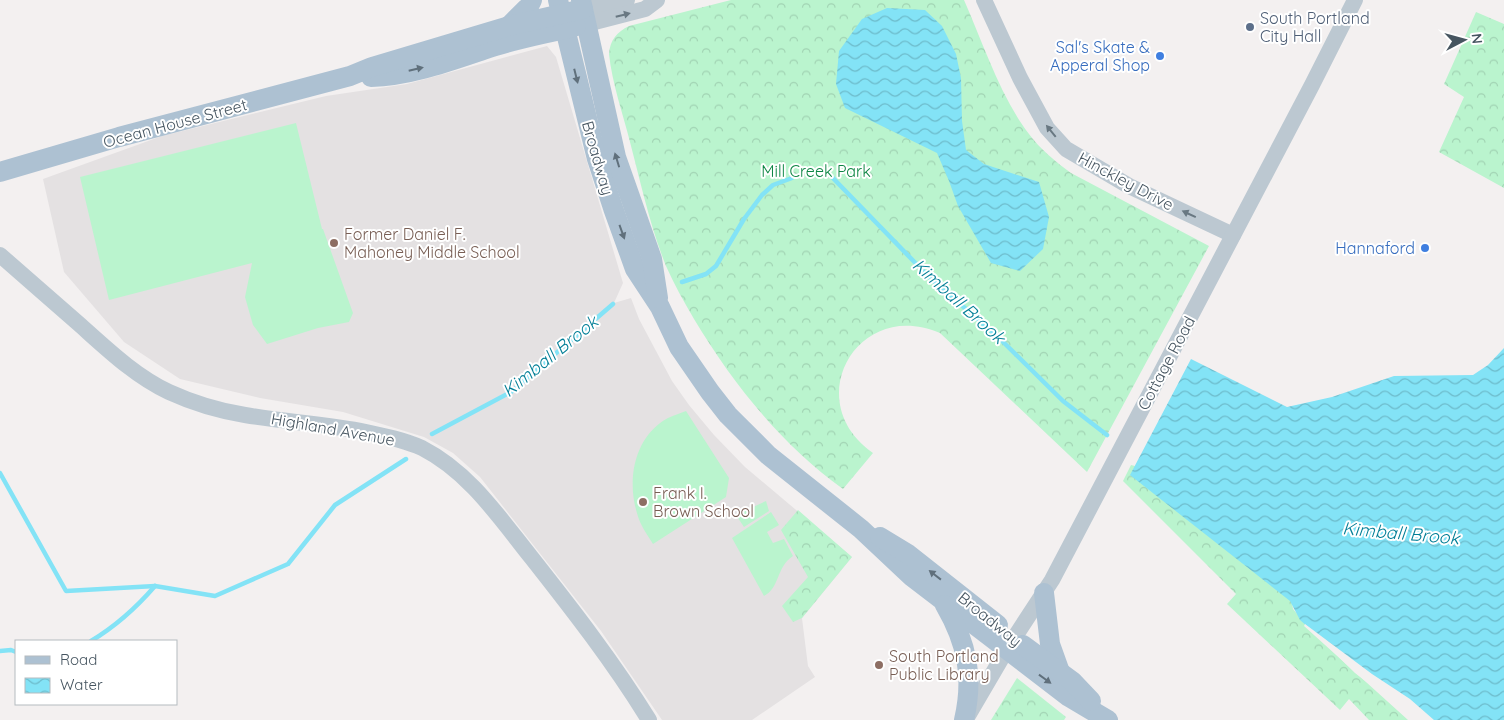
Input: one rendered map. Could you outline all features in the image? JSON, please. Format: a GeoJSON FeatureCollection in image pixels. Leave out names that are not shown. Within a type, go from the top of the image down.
{"type":"FeatureCollection","features":[{"type":"Feature","properties":{"kind":"main road"},"geometry":{"type":"LineString","coordinates":[[508,26],[529,6],[532,0]]}},
{"type":"Feature","properties":{"kind":"main road","name":"Ocean House Street"},"geometry":{"type":"LineString","coordinates":[[0,172],[119,137],[350,76],[372,66],[508,26],[561,14],[584,11]]}},
{"type":"Feature","properties":{"kind":"main road","name":"Broadway"},"geometry":{"type":"LineString","coordinates":[[584,11],[616,157],[652,259],[660,307]]}},
{"type":"Feature","properties":{"kind":"main road","name":"Ocean House Street"},"geometry":{"type":"LineString","coordinates":[[350,76],[390,76],[456,60],[496,46],[561,14]]}},
{"type":"Feature","properties":{"kind":"main road","name":"Broadway"},"geometry":{"type":"LineString","coordinates":[[561,14],[597,159],[635,269],[660,307],[679,348],[693,370],[728,415],[768,455],[862,529],[893,560],[943,601],[1011,643],[1031,652],[1072,681],[1109,720]]}},
{"type":"Feature","properties":{"kind":"main road","name":"Broadway"},"geometry":{"type":"LineString","coordinates":[[862,529],[887,540],[908,554],[1011,643],[1069,697],[1109,720]]}},
{"type":"Feature","properties":{"kind":"main road"},"geometry":{"type":"LineString","coordinates":[[1044,593],[1050,644],[1060,672]]}},
{"type":"Feature","properties":{"kind":"main road"},"geometry":{"type":"LineString","coordinates":[[943,601],[955,621],[969,666],[970,686],[965,720]]}},
{"type":"Feature","properties":{"kind":"street"},"geometry":{"type":"LineString","coordinates":[[584,11],[627,0]]}},
{"type":"Feature","properties":{"kind":"street"},"geometry":{"type":"LineString","coordinates":[[584,11],[645,10],[657,0]]}},
{"type":"Feature","properties":{"kind":"street","name":"Hinckley Drive"},"geometry":{"type":"LineString","coordinates":[[984,0],[1020,78],[1047,128],[1066,149],[1129,186],[1233,235]]}},
{"type":"Feature","properties":{"kind":"street","name":"Cottage Road"},"geometry":{"type":"LineString","coordinates":[[965,720],[1011,643],[1044,593],[1355,0]]}},
{"type":"Feature","properties":{"kind":"street","name":"Highland Avenue"},"geometry":{"type":"LineString","coordinates":[[0,255],[109,351],[143,377],[168,392],[197,403],[244,415],[328,425],[392,437],[422,449],[448,465],[463,477],[489,505],[532,559],[586,628],[649,720]]}},
{"type":"Feature","properties":{"kind":"shaded area","name":"Former Daniel F. Mahoney Middle School"},"geometry":{"type":"Polygon","coordinates":[[[547,46],[556,57],[623,283],[614,303],[631,298],[639,319],[672,381],[714,435],[745,467],[852,557],[802,618],[808,666],[815,677],[752,720],[662,720],[601,631],[480,477],[453,453],[424,437],[343,412],[260,398],[180,379],[124,342],[64,272],[43,179],[162,136],[326,96],[407,84],[547,46]]]}},
{"type":"Feature","properties":{"kind":"green space","name":"Mill Creek Park"},"geometry":{"type":"Polygon","coordinates":[[[731,0],[964,0],[1001,87],[1019,120],[1033,140],[1071,173],[1209,246],[1087,472],[940,333],[910,326],[884,329],[863,342],[848,360],[840,383],[841,408],[851,432],[873,453],[843,489],[799,453],[742,390],[694,319],[666,266],[646,205],[615,87],[609,54],[615,37],[629,26],[731,0]]]}},
{"type":"Feature","properties":{"kind":"green space"},"geometry":{"type":"Polygon","coordinates":[[[1476,12],[1504,24],[1504,188],[1439,152],[1464,97],[1444,84],[1476,12]]]}},
{"type":"Feature","properties":{"kind":"green space"},"geometry":{"type":"Polygon","coordinates":[[[296,123],[322,229],[353,313],[349,322],[318,328],[267,344],[253,325],[245,297],[252,263],[109,300],[80,177],[296,123]]]}},
{"type":"Feature","properties":{"kind":"green space"},"geometry":{"type":"Polygon","coordinates":[[[686,411],[729,478],[726,497],[653,544],[642,527],[636,510],[633,495],[635,465],[639,451],[646,438],[656,427],[668,418],[686,411]]]}},
{"type":"Feature","properties":{"kind":"green space"},"geometry":{"type":"Polygon","coordinates":[[[1131,465],[1139,467],[1291,597],[1293,609],[1308,627],[1355,673],[1416,720],[1369,720],[1349,699],[1340,710],[1227,604],[1236,594],[1123,481],[1131,465]]]}},
{"type":"Feature","properties":{"kind":"green space"},"geometry":{"type":"Polygon","coordinates":[[[766,501],[769,511],[744,527],[736,515],[766,501]]]}},
{"type":"Feature","properties":{"kind":"green space"},"geometry":{"type":"Polygon","coordinates":[[[798,510],[852,557],[802,618],[793,622],[782,606],[808,577],[781,530],[798,510]]]}},
{"type":"Feature","properties":{"kind":"green space"},"geometry":{"type":"Polygon","coordinates":[[[771,512],[779,525],[767,532],[773,543],[784,539],[793,556],[784,566],[773,588],[764,596],[732,538],[771,512]]]}},
{"type":"Feature","properties":{"kind":"green space"},"geometry":{"type":"Polygon","coordinates":[[[1017,678],[1066,717],[1064,720],[991,720],[1017,678]]]}},
{"type":"Feature","properties":{"kind":"water"},"geometry":{"type":"Polygon","coordinates":[[[887,8],[925,10],[942,26],[956,54],[961,78],[962,121],[966,150],[984,164],[1039,182],[1049,217],[1043,249],[1020,271],[991,263],[958,206],[937,153],[845,108],[836,84],[839,51],[862,19],[887,8]]]}},
{"type":"Feature","properties":{"kind":"water"},"geometry":{"type":"Polygon","coordinates":[[[1504,348],[1504,720],[1411,720],[1300,620],[1290,601],[1130,475],[1191,359],[1287,407],[1332,397],[1394,376],[1473,375],[1488,365],[1504,348]]]}},
{"type":"Feature","properties":{"kind":"pier"},"geometry":{"type":"Polygon","coordinates":[[[1305,624],[1372,674],[1410,699],[1434,720],[1408,720],[1304,626],[1305,624]]]}},
{"type":"Feature","properties":{"kind":"waterway","name":"Kimball Brook"},"geometry":{"type":"LineString","coordinates":[[810,173],[821,172],[830,175],[928,276],[997,336],[1063,401],[1107,435]]}},
{"type":"Feature","properties":{"kind":"waterway","name":"Kimball Brook"},"geometry":{"type":"LineString","coordinates":[[682,282],[706,274],[716,266],[744,219],[762,195],[773,185],[792,178]]}},
{"type":"Feature","properties":{"kind":"waterway","name":"Kimball Brook"},"geometry":{"type":"LineString","coordinates":[[432,434],[511,392],[613,304]]}},
{"type":"Feature","properties":{"kind":"waterway","name":"Kimball Brook"},"geometry":{"type":"LineString","coordinates":[[0,473],[66,591],[155,586],[215,596],[288,564],[335,505],[406,459]]}},
{"type":"Feature","properties":{"kind":"waterway"},"geometry":{"type":"LineString","coordinates":[[92,640],[125,616],[155,586]]}},
{"type":"Feature","properties":{"kind":"waterway"},"geometry":{"type":"LineString","coordinates":[[0,651],[15,652]]}},
{"type":"Feature","properties":{"kind":"place","name":"South Portland City Hall"},"geometry":{"type":"Point","coordinates":[1250,27]}},
{"type":"Feature","properties":{"kind":"place","name":"Sal's Skate & Apperal Shop"},"geometry":{"type":"Point","coordinates":[1160,56]}},
{"type":"Feature","properties":{"kind":"place","name":"Former Daniel F. Mahoney Middle School"},"geometry":{"type":"Point","coordinates":[334,243]}},
{"type":"Feature","properties":{"kind":"place","name":"Hannaford"},"geometry":{"type":"Point","coordinates":[1425,248]}},
{"type":"Feature","properties":{"kind":"place","name":"Frank I. Brown School"},"geometry":{"type":"Point","coordinates":[643,502]}},
{"type":"Feature","properties":{"kind":"place","name":"South Portland Public Library"},"geometry":{"type":"Point","coordinates":[879,665]}}]}
